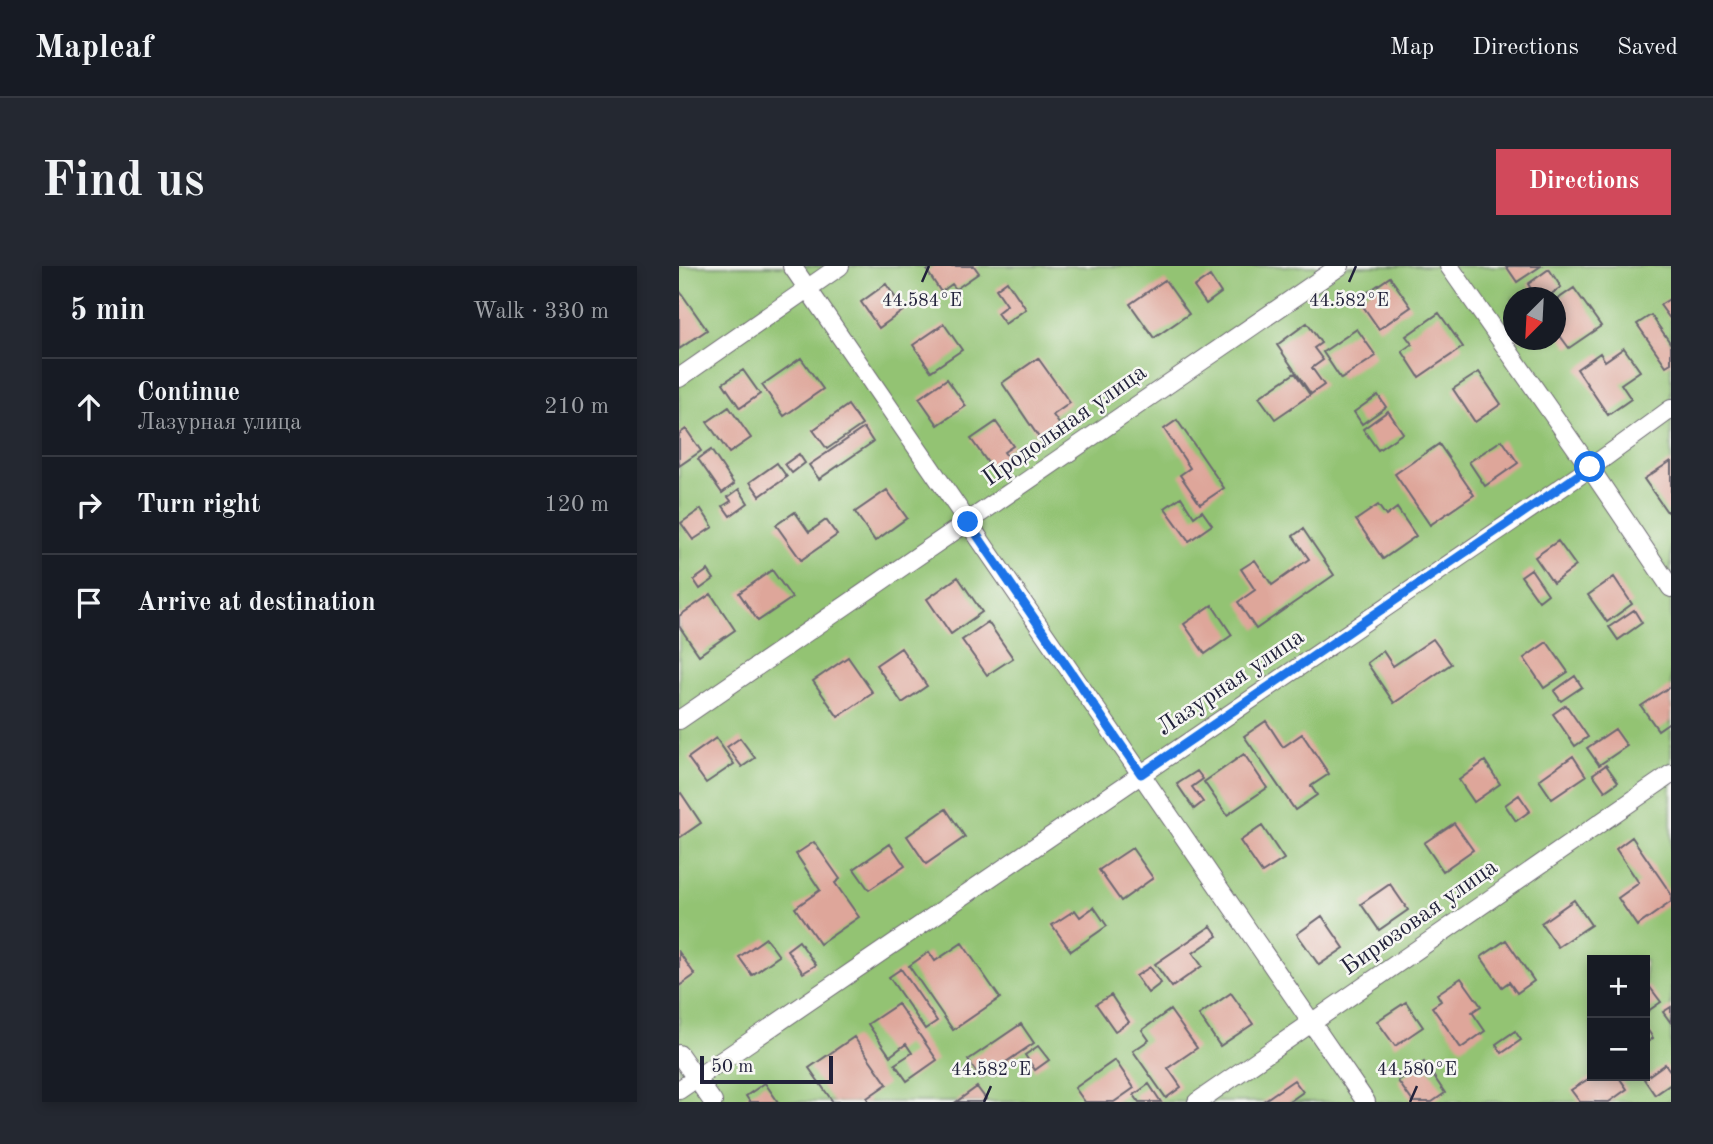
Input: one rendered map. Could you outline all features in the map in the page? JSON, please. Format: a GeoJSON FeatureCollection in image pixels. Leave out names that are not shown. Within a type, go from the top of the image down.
{"type":"FeatureCollection","features":[{"type":"Feature","properties":{"kind":"street"},"geometry":{"type":"LineString","coordinates":[[792,266],[1366,1102]]}},
{"type":"Feature","properties":{"kind":"street"},"geometry":{"type":"LineString","coordinates":[[679,378],[840,266]]}},
{"type":"Feature","properties":{"kind":"street","name":"Продольная улица"},"geometry":{"type":"LineString","coordinates":[[679,720],[1340,266]]}},
{"type":"Feature","properties":{"kind":"street"},"geometry":{"type":"LineString","coordinates":[[1449,266],[1671,588]]}},
{"type":"Feature","properties":{"kind":"street","name":"Лазурная улица"},"geometry":{"type":"LineString","coordinates":[[679,1090],[1671,409]]}},
{"type":"Feature","properties":{"kind":"street","name":"Бирюзовая улица"},"geometry":{"type":"LineString","coordinates":[[1197,1102],[1671,774]]}},
{"type":"Feature","properties":{"kind":"street"},"geometry":{"type":"LineString","coordinates":[[679,1054],[713,1102]]}},
{"type":"Feature","properties":{"kind":"green space"},"geometry":{"type":"Polygon","coordinates":[[[679,266],[1671,266],[1671,1102],[679,1102],[679,266]]]}},
{"type":"Feature","properties":{"kind":"building"},"geometry":{"type":"Polygon","coordinates":[[[934,266],[974,266],[979,273],[956,289],[952,284],[941,292],[927,271],[934,266]]]}},
{"type":"Feature","properties":{"kind":"building"},"geometry":{"type":"Polygon","coordinates":[[[1506,266],[1541,266],[1517,282],[1506,266]]]}},
{"type":"Feature","properties":{"kind":"building"},"geometry":{"type":"Polygon","coordinates":[[[1549,269],[1561,287],[1530,287],[1528,284],[1549,269]]]}},
{"type":"Feature","properties":{"kind":"building"},"geometry":{"type":"Polygon","coordinates":[[[1210,276],[1221,293],[1206,304],[1194,287],[1210,276]]]}},
{"type":"Feature","properties":{"kind":"building"},"geometry":{"type":"Polygon","coordinates":[[[1390,277],[1411,307],[1379,329],[1358,299],[1390,277]]]}},
{"type":"Feature","properties":{"kind":"building"},"geometry":{"type":"Polygon","coordinates":[[[1165,280],[1189,314],[1154,338],[1130,304],[1165,280]]]}},
{"type":"Feature","properties":{"kind":"building"},"geometry":{"type":"Polygon","coordinates":[[[1007,281],[1026,309],[1005,324],[997,313],[1007,305],[996,289],[1007,281]]]}},
{"type":"Feature","properties":{"kind":"building"},"geometry":{"type":"Polygon","coordinates":[[[886,284],[904,310],[879,328],[861,302],[886,284]]]}},
{"type":"Feature","properties":{"kind":"building"},"geometry":{"type":"Polygon","coordinates":[[[1574,288],[1601,326],[1569,348],[1566,344],[1566,293],[1574,288]]]}},
{"type":"Feature","properties":{"kind":"building"},"geometry":{"type":"Polygon","coordinates":[[[679,290],[707,330],[679,349],[679,290]]]}},
{"type":"Feature","properties":{"kind":"building"},"geometry":{"type":"Polygon","coordinates":[[[1671,298],[1671,320],[1660,305],[1671,298]]]}},
{"type":"Feature","properties":{"kind":"building"},"geometry":{"type":"Polygon","coordinates":[[[1439,313],[1463,347],[1419,377],[1402,351],[1412,344],[1406,336],[1439,313]]]}},
{"type":"Feature","properties":{"kind":"building"},"geometry":{"type":"Polygon","coordinates":[[[1651,315],[1671,344],[1671,363],[1666,366],[1637,324],[1651,315]]]}},
{"type":"Feature","properties":{"kind":"building"},"geometry":{"type":"Polygon","coordinates":[[[1307,323],[1321,343],[1314,348],[1323,360],[1312,368],[1324,385],[1311,394],[1277,345],[1307,323]]]}},
{"type":"Feature","properties":{"kind":"building"},"geometry":{"type":"Polygon","coordinates":[[[944,324],[962,350],[931,371],[913,345],[944,324]]]}},
{"type":"Feature","properties":{"kind":"building"},"geometry":{"type":"Polygon","coordinates":[[[1357,329],[1376,356],[1341,379],[1323,352],[1357,329]]]}},
{"type":"Feature","properties":{"kind":"building"},"geometry":{"type":"Polygon","coordinates":[[[1624,348],[1640,371],[1621,384],[1631,399],[1608,415],[1577,369],[1600,353],[1605,361],[1624,348]]]}},
{"type":"Feature","properties":{"kind":"building"},"geometry":{"type":"Polygon","coordinates":[[[801,358],[823,389],[784,416],[762,385],[801,358]]]}},
{"type":"Feature","properties":{"kind":"building"},"geometry":{"type":"Polygon","coordinates":[[[1038,358],[1070,403],[1053,415],[1062,428],[1042,442],[1002,383],[1038,358]]]}},
{"type":"Feature","properties":{"kind":"building"},"geometry":{"type":"Polygon","coordinates":[[[743,370],[760,394],[740,408],[723,383],[743,370]]]}},
{"type":"Feature","properties":{"kind":"building"},"geometry":{"type":"Polygon","coordinates":[[[1479,372],[1501,404],[1475,422],[1453,389],[1479,372]]]}},
{"type":"Feature","properties":{"kind":"building"},"geometry":{"type":"Polygon","coordinates":[[[1295,373],[1310,395],[1275,419],[1259,397],[1295,373]]]}},
{"type":"Feature","properties":{"kind":"building"},"geometry":{"type":"Polygon","coordinates":[[[947,379],[966,406],[938,425],[919,398],[947,379]]]}},
{"type":"Feature","properties":{"kind":"building"},"geometry":{"type":"Polygon","coordinates":[[[1378,395],[1386,407],[1362,424],[1354,412],[1378,395]]]}},
{"type":"Feature","properties":{"kind":"building"},"geometry":{"type":"Polygon","coordinates":[[[848,405],[862,425],[827,449],[813,430],[848,405]]]}},
{"type":"Feature","properties":{"kind":"building"},"geometry":{"type":"Polygon","coordinates":[[[729,407],[751,438],[729,453],[707,422],[729,407]]]}},
{"type":"Feature","properties":{"kind":"building"},"geometry":{"type":"Polygon","coordinates":[[[1388,411],[1403,433],[1378,450],[1363,429],[1388,411]]]}},
{"type":"Feature","properties":{"kind":"building"},"geometry":{"type":"Polygon","coordinates":[[[1177,420],[1224,488],[1200,504],[1180,475],[1190,468],[1164,429],[1177,420]]]}},
{"type":"Feature","properties":{"kind":"building"},"geometry":{"type":"Polygon","coordinates":[[[996,422],[1013,446],[1004,452],[1009,459],[993,470],[971,439],[996,422]]]}},
{"type":"Feature","properties":{"kind":"building"},"geometry":{"type":"Polygon","coordinates":[[[864,428],[873,442],[819,479],[809,465],[864,428]]]}},
{"type":"Feature","properties":{"kind":"building"},"geometry":{"type":"Polygon","coordinates":[[[686,429],[701,451],[679,466],[679,434],[686,429]]]}},
{"type":"Feature","properties":{"kind":"building"},"geometry":{"type":"Polygon","coordinates":[[[1502,440],[1518,463],[1485,486],[1469,462],[1502,440]]]}},
{"type":"Feature","properties":{"kind":"building"},"geometry":{"type":"Polygon","coordinates":[[[1439,444],[1474,495],[1430,525],[1395,474],[1439,444]]]}},
{"type":"Feature","properties":{"kind":"building"},"geometry":{"type":"Polygon","coordinates":[[[711,450],[734,484],[722,493],[698,459],[711,450]]]}},
{"type":"Feature","properties":{"kind":"building"},"geometry":{"type":"Polygon","coordinates":[[[799,454],[805,463],[792,473],[785,464],[799,454]]]}},
{"type":"Feature","properties":{"kind":"building"},"geometry":{"type":"Polygon","coordinates":[[[1671,461],[1671,510],[1667,512],[1644,479],[1671,461]]]}},
{"type":"Feature","properties":{"kind":"building"},"geometry":{"type":"Polygon","coordinates":[[[777,463],[787,477],[760,496],[750,482],[777,463]]]}},
{"type":"Feature","properties":{"kind":"building"},"geometry":{"type":"Polygon","coordinates":[[[739,489],[748,503],[730,516],[723,506],[731,501],[728,497],[739,489]]]}},
{"type":"Feature","properties":{"kind":"building"},"geometry":{"type":"Polygon","coordinates":[[[887,490],[907,518],[875,541],[855,512],[887,490]]]}},
{"type":"Feature","properties":{"kind":"building"},"geometry":{"type":"Polygon","coordinates":[[[1181,497],[1194,517],[1202,511],[1212,525],[1189,541],[1165,508],[1181,497]]]}},
{"type":"Feature","properties":{"kind":"building"},"geometry":{"type":"Polygon","coordinates":[[[1378,505],[1386,516],[1397,508],[1416,536],[1383,559],[1356,520],[1378,505]]]}},
{"type":"Feature","properties":{"kind":"building"},"geometry":{"type":"Polygon","coordinates":[[[701,509],[713,527],[693,540],[681,523],[701,509]]]}},
{"type":"Feature","properties":{"kind":"building"},"geometry":{"type":"Polygon","coordinates":[[[795,512],[809,532],[826,520],[837,535],[801,560],[776,525],[795,512]]]}},
{"type":"Feature","properties":{"kind":"building"},"geometry":{"type":"Polygon","coordinates":[[[1303,529],[1334,575],[1256,629],[1238,602],[1255,590],[1241,569],[1255,560],[1272,585],[1309,559],[1293,536],[1303,529]]]}},
{"type":"Feature","properties":{"kind":"building"},"geometry":{"type":"Polygon","coordinates":[[[1558,541],[1576,566],[1553,583],[1535,557],[1558,541]]]}},
{"type":"Feature","properties":{"kind":"building"},"geometry":{"type":"Polygon","coordinates":[[[1531,569],[1548,594],[1539,601],[1521,576],[1531,569]]]}},
{"type":"Feature","properties":{"kind":"building"},"geometry":{"type":"Polygon","coordinates":[[[708,570],[714,579],[700,589],[694,580],[708,570]]]}},
{"type":"Feature","properties":{"kind":"building"},"geometry":{"type":"Polygon","coordinates":[[[772,570],[792,598],[758,621],[739,593],[772,570]]]}},
{"type":"Feature","properties":{"kind":"building"},"geometry":{"type":"Polygon","coordinates":[[[958,577],[982,612],[951,634],[927,599],[958,577]]]}},
{"type":"Feature","properties":{"kind":"building"},"geometry":{"type":"Polygon","coordinates":[[[1614,577],[1632,604],[1607,622],[1588,595],[1614,577]]]}},
{"type":"Feature","properties":{"kind":"building"},"geometry":{"type":"Polygon","coordinates":[[[711,594],[735,630],[699,655],[679,626],[679,616],[711,594]]]}},
{"type":"Feature","properties":{"kind":"building"},"geometry":{"type":"Polygon","coordinates":[[[1212,605],[1232,635],[1205,654],[1184,624],[1212,605]]]}},
{"type":"Feature","properties":{"kind":"building"},"geometry":{"type":"Polygon","coordinates":[[[1634,610],[1642,623],[1618,640],[1609,627],[1634,610]]]}},
{"type":"Feature","properties":{"kind":"building"},"geometry":{"type":"Polygon","coordinates":[[[988,622],[1013,658],[987,675],[962,640],[988,622]]]}},
{"type":"Feature","properties":{"kind":"building"},"geometry":{"type":"Polygon","coordinates":[[[1433,639],[1451,664],[1394,703],[1367,663],[1383,651],[1393,666],[1433,639]]]}},
{"type":"Feature","properties":{"kind":"building"},"geometry":{"type":"Polygon","coordinates":[[[1547,642],[1568,672],[1544,688],[1524,658],[1547,642]]]}},
{"type":"Feature","properties":{"kind":"building"},"geometry":{"type":"Polygon","coordinates":[[[901,648],[927,686],[902,703],[876,665],[901,648]]]}},
{"type":"Feature","properties":{"kind":"building"},"geometry":{"type":"Polygon","coordinates":[[[848,657],[873,693],[838,717],[813,681],[848,657]]]}},
{"type":"Feature","properties":{"kind":"building"},"geometry":{"type":"Polygon","coordinates":[[[1575,676],[1582,687],[1561,701],[1554,691],[1575,676]]]}},
{"type":"Feature","properties":{"kind":"building"},"geometry":{"type":"Polygon","coordinates":[[[1671,686],[1671,721],[1658,730],[1641,706],[1671,686]]]}},
{"type":"Feature","properties":{"kind":"building"},"geometry":{"type":"Polygon","coordinates":[[[1566,705],[1588,737],[1575,746],[1553,714],[1566,705]]]}},
{"type":"Feature","properties":{"kind":"building"},"geometry":{"type":"Polygon","coordinates":[[[1266,721],[1283,747],[1302,734],[1329,774],[1311,786],[1317,795],[1295,810],[1244,736],[1266,721]]]}},
{"type":"Feature","properties":{"kind":"building"},"geometry":{"type":"Polygon","coordinates":[[[1615,729],[1627,746],[1599,765],[1587,748],[1615,729]]]}},
{"type":"Feature","properties":{"kind":"building"},"geometry":{"type":"Polygon","coordinates":[[[716,738],[734,764],[706,783],[688,758],[716,738]]]}},
{"type":"Feature","properties":{"kind":"building"},"geometry":{"type":"Polygon","coordinates":[[[740,738],[755,758],[742,767],[727,747],[740,738]]]}},
{"type":"Feature","properties":{"kind":"building"},"geometry":{"type":"Polygon","coordinates":[[[1244,754],[1267,788],[1227,815],[1204,782],[1244,754]]]}},
{"type":"Feature","properties":{"kind":"building"},"geometry":{"type":"Polygon","coordinates":[[[1573,756],[1586,776],[1552,799],[1539,780],[1573,756]]]}},
{"type":"Feature","properties":{"kind":"building"},"geometry":{"type":"Polygon","coordinates":[[[1485,761],[1500,784],[1474,802],[1459,780],[1485,761]]]}},
{"type":"Feature","properties":{"kind":"building"},"geometry":{"type":"Polygon","coordinates":[[[1606,765],[1618,782],[1605,791],[1593,774],[1606,765]]]}},
{"type":"Feature","properties":{"kind":"building"},"geometry":{"type":"Polygon","coordinates":[[[1197,771],[1203,779],[1192,787],[1203,802],[1194,809],[1177,784],[1197,771]]]}},
{"type":"Feature","properties":{"kind":"building"},"geometry":{"type":"Polygon","coordinates":[[[681,793],[701,823],[679,838],[679,794],[681,793]]]}},
{"type":"Feature","properties":{"kind":"building"},"geometry":{"type":"Polygon","coordinates":[[[1519,795],[1530,811],[1516,821],[1505,805],[1519,795]]]}},
{"type":"Feature","properties":{"kind":"building"},"geometry":{"type":"Polygon","coordinates":[[[946,809],[965,837],[926,864],[907,836],[946,809]]]}},
{"type":"Feature","properties":{"kind":"building"},"geometry":{"type":"Polygon","coordinates":[[[1454,823],[1473,850],[1443,871],[1424,843],[1454,823]]]}},
{"type":"Feature","properties":{"kind":"building"},"geometry":{"type":"Polygon","coordinates":[[[1262,826],[1284,859],[1262,873],[1240,841],[1262,826]]]}},
{"type":"Feature","properties":{"kind":"building"},"geometry":{"type":"Polygon","coordinates":[[[1632,837],[1671,894],[1671,902],[1637,926],[1618,898],[1639,883],[1616,849],[1632,837]]]}},
{"type":"Feature","properties":{"kind":"building"},"geometry":{"type":"Polygon","coordinates":[[[814,842],[840,879],[835,883],[859,917],[820,944],[795,908],[820,890],[796,854],[814,842]]]}},
{"type":"Feature","properties":{"kind":"building"},"geometry":{"type":"Polygon","coordinates":[[[890,844],[905,866],[869,890],[854,869],[890,844]]]}},
{"type":"Feature","properties":{"kind":"building"},"geometry":{"type":"Polygon","coordinates":[[[1132,848],[1153,878],[1121,901],[1099,870],[1132,848]]]}},
{"type":"Feature","properties":{"kind":"building"},"geometry":{"type":"Polygon","coordinates":[[[1390,884],[1408,910],[1379,930],[1361,904],[1390,884]]]}},
{"type":"Feature","properties":{"kind":"building"},"geometry":{"type":"Polygon","coordinates":[[[1574,900],[1591,925],[1558,947],[1541,923],[1574,900]]]}},
{"type":"Feature","properties":{"kind":"building"},"geometry":{"type":"Polygon","coordinates":[[[1094,907],[1107,926],[1071,951],[1052,925],[1075,910],[1080,917],[1094,907]]]}},
{"type":"Feature","properties":{"kind":"building"},"geometry":{"type":"Polygon","coordinates":[[[1322,916],[1344,948],[1319,965],[1297,934],[1322,916]]]}},
{"type":"Feature","properties":{"kind":"building"},"geometry":{"type":"Polygon","coordinates":[[[1211,926],[1218,936],[1193,953],[1202,966],[1172,987],[1155,964],[1211,926]]]}},
{"type":"Feature","properties":{"kind":"building"},"geometry":{"type":"Polygon","coordinates":[[[766,938],[779,956],[752,975],[739,957],[766,938]]]}},
{"type":"Feature","properties":{"kind":"building"},"geometry":{"type":"Polygon","coordinates":[[[1506,940],[1534,981],[1517,993],[1509,982],[1502,987],[1481,957],[1506,940]]]}},
{"type":"Feature","properties":{"kind":"building"},"geometry":{"type":"Polygon","coordinates":[[[799,941],[816,965],[803,973],[787,950],[799,941]]]}},
{"type":"Feature","properties":{"kind":"building"},"geometry":{"type":"Polygon","coordinates":[[[962,943],[1000,998],[953,1030],[909,966],[929,952],[935,961],[962,943]]]}},
{"type":"Feature","properties":{"kind":"building"},"geometry":{"type":"Polygon","coordinates":[[[679,952],[695,975],[679,986],[679,952]]]}},
{"type":"Feature","properties":{"kind":"building"},"geometry":{"type":"Polygon","coordinates":[[[1150,967],[1161,983],[1148,993],[1136,976],[1150,967]]]}},
{"type":"Feature","properties":{"kind":"building"},"geometry":{"type":"Polygon","coordinates":[[[901,969],[937,1021],[925,1029],[889,977],[901,969]]]}},
{"type":"Feature","properties":{"kind":"building"},"geometry":{"type":"Polygon","coordinates":[[[1461,978],[1481,1006],[1472,1012],[1485,1031],[1461,1048],[1432,1007],[1441,1001],[1437,994],[1461,978]]]}},
{"type":"Feature","properties":{"kind":"building"},"geometry":{"type":"Polygon","coordinates":[[[1650,987],[1661,1002],[1650,1010],[1650,987]]]}},
{"type":"Feature","properties":{"kind":"building"},"geometry":{"type":"Polygon","coordinates":[[[1231,993],[1253,1024],[1220,1046],[1199,1015],[1231,993]]]}},
{"type":"Feature","properties":{"kind":"building"},"geometry":{"type":"Polygon","coordinates":[[[1111,995],[1129,1022],[1115,1031],[1096,1004],[1111,995]]]}},
{"type":"Feature","properties":{"kind":"building"},"geometry":{"type":"Polygon","coordinates":[[[1406,1002],[1423,1027],[1395,1046],[1377,1021],[1406,1002]]]}},
{"type":"Feature","properties":{"kind":"building"},"geometry":{"type":"Polygon","coordinates":[[[898,1004],[937,1060],[907,1081],[895,1064],[912,1053],[906,1044],[890,1056],[868,1024],[898,1004]]]}},
{"type":"Feature","properties":{"kind":"building"},"geometry":{"type":"Polygon","coordinates":[[[1671,1007],[1671,1023],[1663,1012],[1671,1007]]]}},
{"type":"Feature","properties":{"kind":"building"},"geometry":{"type":"Polygon","coordinates":[[[1170,1010],[1197,1048],[1168,1068],[1181,1087],[1166,1098],[1133,1051],[1149,1040],[1142,1030],[1170,1010]]]}},
{"type":"Feature","properties":{"kind":"building"},"geometry":{"type":"Polygon","coordinates":[[[1021,1024],[1034,1043],[981,1079],[968,1060],[1021,1024]]]}},
{"type":"Feature","properties":{"kind":"building"},"geometry":{"type":"Polygon","coordinates":[[[1515,1031],[1521,1040],[1502,1053],[1496,1044],[1515,1031]]]}},
{"type":"Feature","properties":{"kind":"building"},"geometry":{"type":"Polygon","coordinates":[[[854,1037],[887,1084],[867,1098],[869,1102],[833,1102],[809,1068],[854,1037]]]}},
{"type":"Feature","properties":{"kind":"building"},"geometry":{"type":"Polygon","coordinates":[[[1038,1046],[1049,1060],[1035,1070],[1025,1055],[1038,1046]]]}},
{"type":"Feature","properties":{"kind":"building"},"geometry":{"type":"Polygon","coordinates":[[[1115,1060],[1134,1088],[1114,1102],[1085,1102],[1075,1088],[1115,1060]]]}},
{"type":"Feature","properties":{"kind":"building"},"geometry":{"type":"Polygon","coordinates":[[[1424,1062],[1445,1093],[1432,1102],[1413,1102],[1398,1081],[1424,1062]]]}},
{"type":"Feature","properties":{"kind":"building"},"geometry":{"type":"Polygon","coordinates":[[[1665,1064],[1671,1072],[1671,1084],[1655,1095],[1645,1081],[1650,1081],[1650,1075],[1665,1064]]]}},
{"type":"Feature","properties":{"kind":"building"},"geometry":{"type":"Polygon","coordinates":[[[1294,1080],[1303,1092],[1289,1102],[1262,1102],[1294,1080]]]}},
{"type":"Feature","properties":{"kind":"building"},"geometry":{"type":"Polygon","coordinates":[[[1587,1080],[1621,1081],[1627,1089],[1609,1102],[1580,1102],[1571,1090],[1587,1080]]]}},
{"type":"Feature","properties":{"kind":"building"},"geometry":{"type":"Polygon","coordinates":[[[765,1083],[778,1102],[750,1102],[746,1096],[765,1083]]]}},
{"type":"Feature","properties":{"kind":"building"},"geometry":{"type":"Polygon","coordinates":[[[1149,1084],[1161,1102],[1139,1102],[1134,1095],[1149,1084]]]}},
{"type":"Feature","properties":{"kind":"building"},"geometry":{"type":"Polygon","coordinates":[[[977,1087],[986,1099],[982,1102],[956,1102],[977,1087]]]}},
{"type":"Feature","properties":{"kind":"route"},"geometry":{"type":"LineString","coordinates":[[968,522],[1141,774],[1590,467]]}}]}
